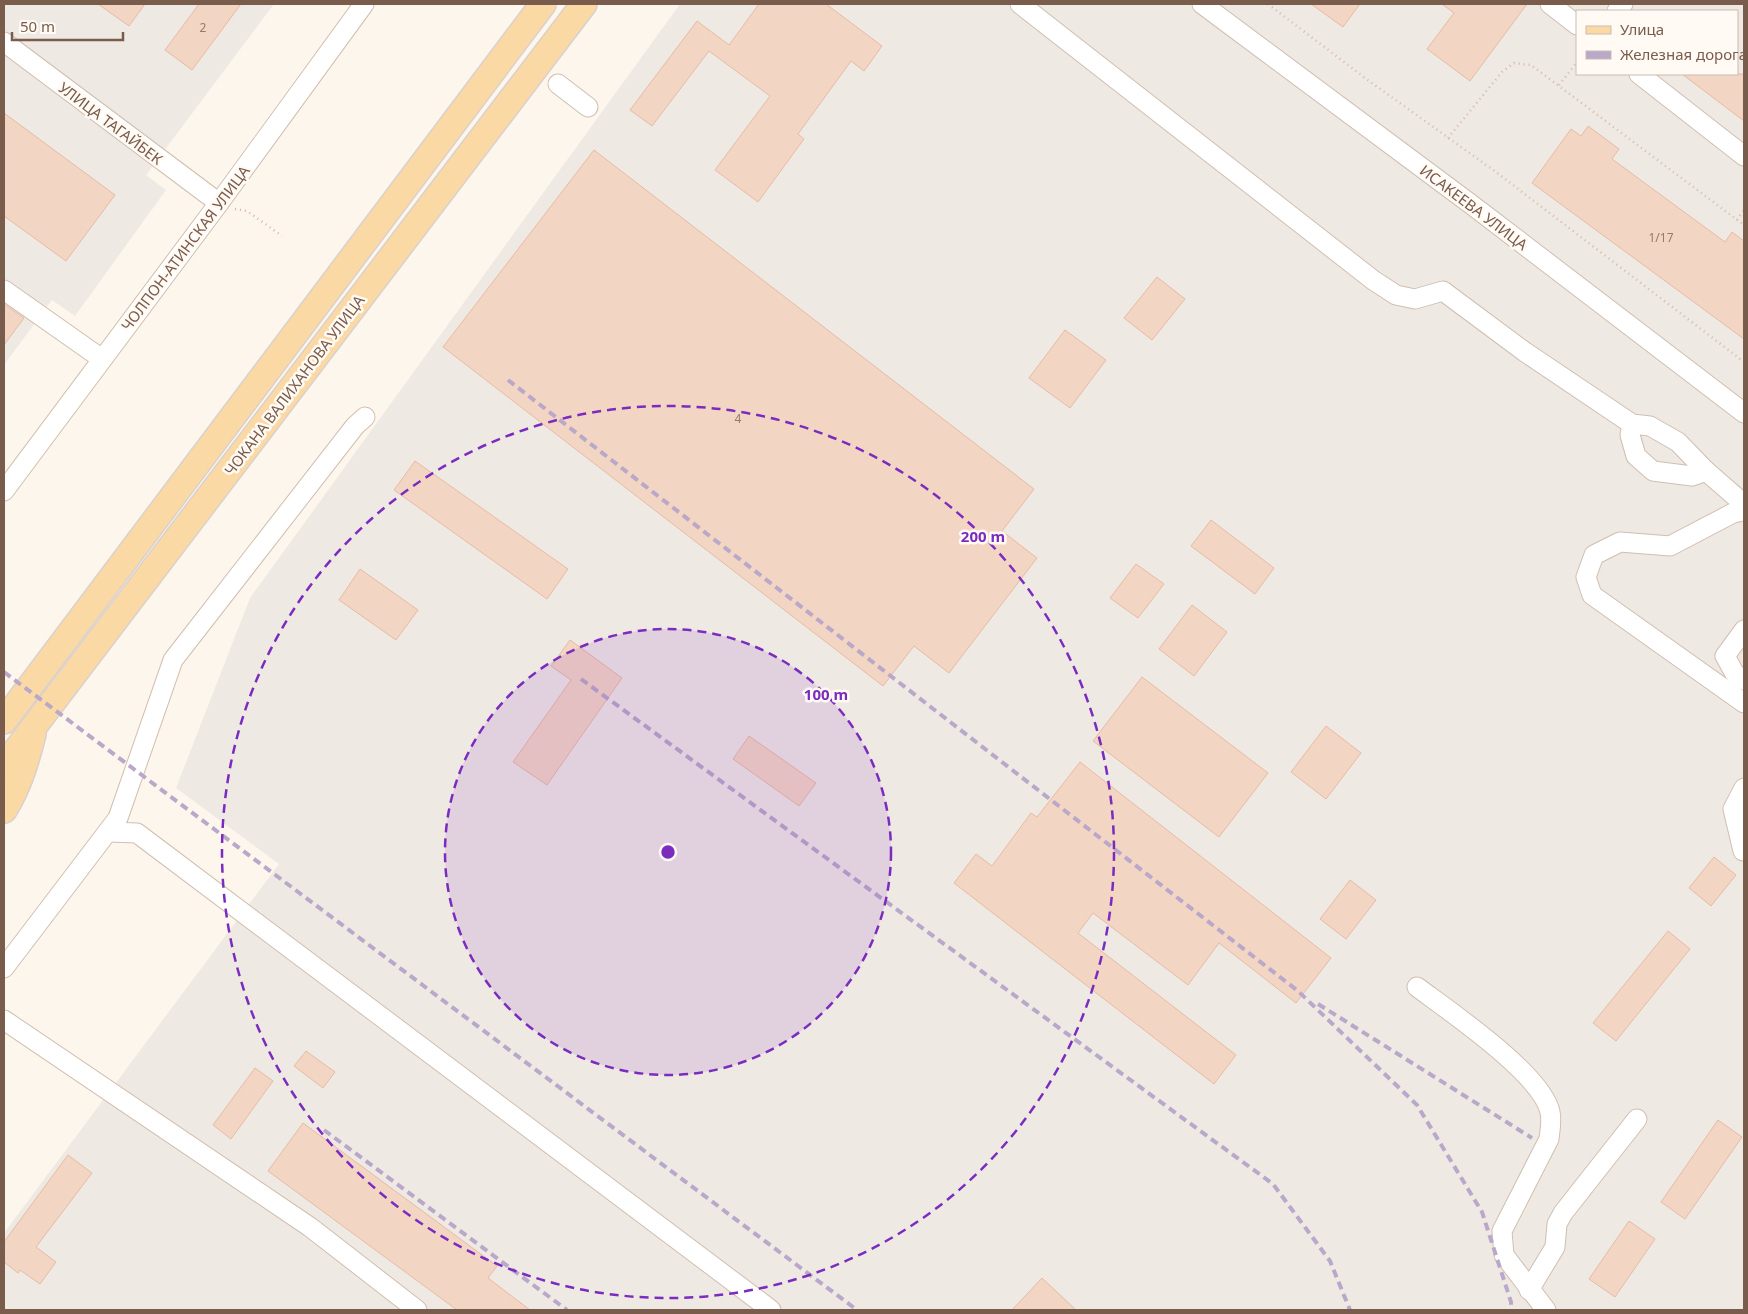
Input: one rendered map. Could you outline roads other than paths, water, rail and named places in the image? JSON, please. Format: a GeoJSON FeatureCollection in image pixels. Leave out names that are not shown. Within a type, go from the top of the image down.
{"type":"FeatureCollection","features":[{"type":"Feature","properties":{"kind":"main road","name":"ЧОКАНА ВАЛИХАНОВА УЛИЦА"},"geometry":{"type":"LineString","coordinates":[[7,713],[543,4]]}},
{"type":"Feature","properties":{"kind":"main road","name":"ЧОКАНА ВАЛИХАНОВА УЛИЦА"},"geometry":{"type":"LineString","coordinates":[[4,766],[584,4]]}},
{"type":"Feature","properties":{"kind":"main road"},"geometry":{"type":"LineString","coordinates":[[511,46],[537,66]]}},
{"type":"Feature","properties":{"kind":"main road"},"geometry":{"type":"LineString","coordinates":[[4,810],[25,768],[36,723]]}},
{"type":"Feature","properties":{"kind":"street"},"geometry":{"type":"LineString","coordinates":[[335,44],[348,4]]}},
{"type":"Feature","properties":{"kind":"street","name":"ЧОЛПОН-АТИНСКАЯ УЛИЦА"},"geometry":{"type":"LineString","coordinates":[[4,491],[219,203],[364,4]]}},
{"type":"Feature","properties":{"kind":"street"},"geometry":{"type":"LineString","coordinates":[[1020,4],[1373,280],[1396,295],[1415,299],[1443,291],[1525,352],[1632,424],[1650,426],[1678,442],[1706,471],[1744,504]]}},
{"type":"Feature","properties":{"kind":"street","name":"ИСАКЕЕВА УЛИЦА"},"geometry":{"type":"LineString","coordinates":[[1202,4],[1472,205],[1744,413]]}},
{"type":"Feature","properties":{"kind":"street"},"geometry":{"type":"LineString","coordinates":[[1550,4],[1576,24]]}},
{"type":"Feature","properties":{"kind":"street","name":"УЛИЦА ТАГАЙБЕК"},"geometry":{"type":"LineString","coordinates":[[4,42],[219,203]]}},
{"type":"Feature","properties":{"kind":"street"},"geometry":{"type":"LineString","coordinates":[[1639,75],[1744,156]]}},
{"type":"Feature","properties":{"kind":"street"},"geometry":{"type":"LineString","coordinates":[[558,84],[588,107]]}},
{"type":"Feature","properties":{"kind":"street"},"geometry":{"type":"LineString","coordinates":[[4,290],[102,359]]}},
{"type":"Feature","properties":{"kind":"street"},"geometry":{"type":"LineString","coordinates":[[4,968],[118,818],[174,660],[349,434],[365,417]]}},
{"type":"Feature","properties":{"kind":"street"},"geometry":{"type":"LineString","coordinates":[[1632,424],[1630,435],[1636,456],[1653,471],[1692,476],[1706,471]]}},
{"type":"Feature","properties":{"kind":"street"},"geometry":{"type":"LineString","coordinates":[[1744,511],[1733,513],[1670,546],[1620,542],[1594,555],[1586,577],[1592,595],[1744,703]]}},
{"type":"Feature","properties":{"kind":"street"},"geometry":{"type":"LineString","coordinates":[[1744,630],[1725,656],[1736,674],[1744,680]]}},
{"type":"Feature","properties":{"kind":"street"},"geometry":{"type":"LineString","coordinates":[[1744,788],[1733,809],[1744,851]]}},
{"type":"Feature","properties":{"kind":"street"},"geometry":{"type":"LineString","coordinates":[[108,832],[137,833],[772,1310]]}},
{"type":"Feature","properties":{"kind":"street"},"geometry":{"type":"LineString","coordinates":[[1417,987],[1481,1036],[1532,1080],[1544,1098],[1550,1112],[1551,1126],[1549,1139],[1502,1231],[1504,1255],[1546,1310]]}},
{"type":"Feature","properties":{"kind":"street"},"geometry":{"type":"LineString","coordinates":[[4,1020],[310,1227],[417,1310]]}},
{"type":"Feature","properties":{"kind":"street"},"geometry":{"type":"LineString","coordinates":[[1529,1290],[1555,1247],[1558,1224],[1564,1213],[1636,1119]]}},
{"type":"Feature","properties":{"kind":"railway"},"geometry":{"type":"LineString","coordinates":[[508,380],[1298,991],[1417,1105],[1482,1212],[1511,1302],[1511,1310]]}},
{"type":"Feature","properties":{"kind":"railway"},"geometry":{"type":"LineString","coordinates":[[4,672],[857,1310]]}},
{"type":"Feature","properties":{"kind":"railway"},"geometry":{"type":"LineString","coordinates":[[581,679],[1273,1184],[1330,1261],[1350,1310]]}},
{"type":"Feature","properties":{"kind":"railway"},"geometry":{"type":"LineString","coordinates":[[1318,1004],[1532,1138]]}},
{"type":"Feature","properties":{"kind":"railway"},"geometry":{"type":"LineString","coordinates":[[324,1130],[567,1310]]}}]}
